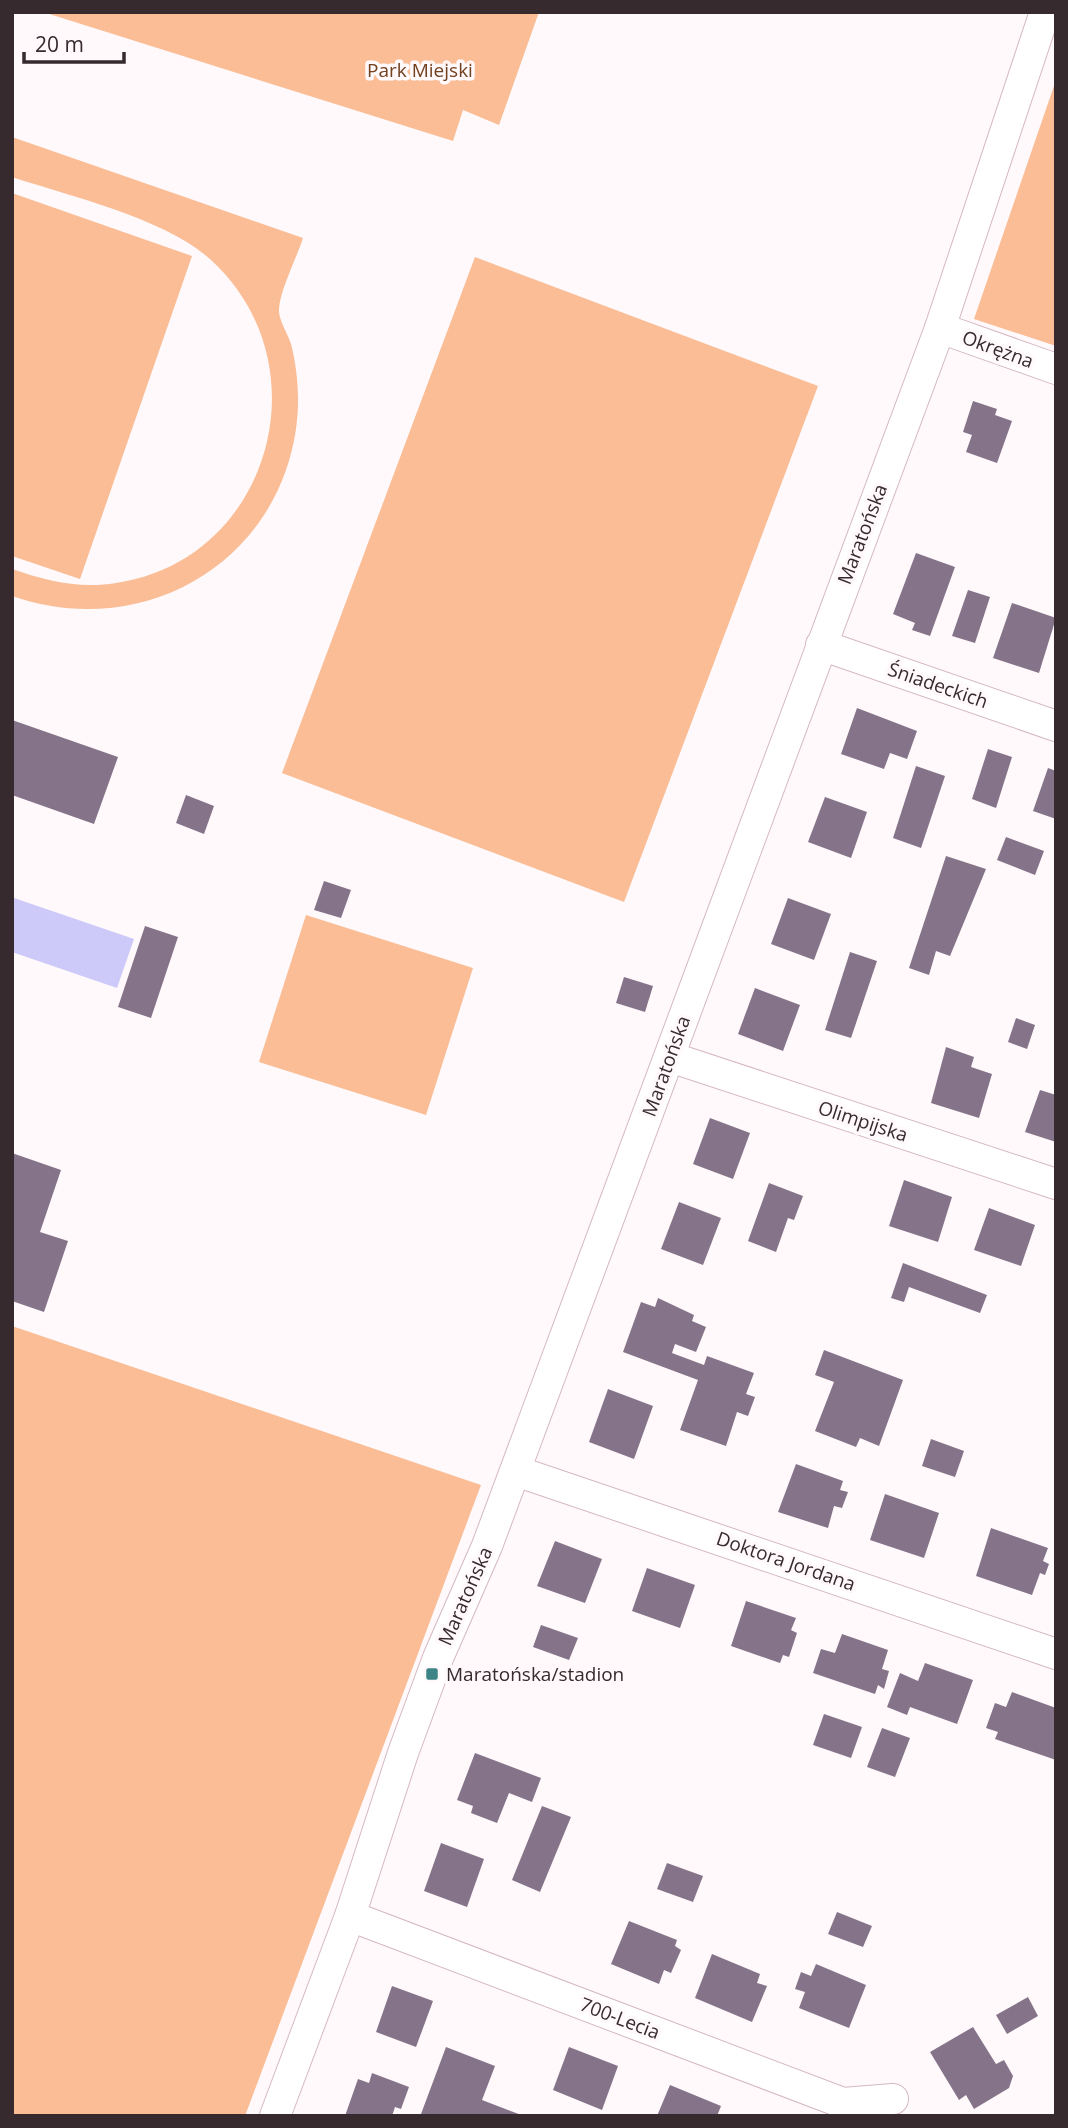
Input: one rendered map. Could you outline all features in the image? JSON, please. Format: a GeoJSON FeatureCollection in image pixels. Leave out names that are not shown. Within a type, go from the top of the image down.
{"type":"FeatureCollection","features":[{"type":"Feature","properties":{"kind":"street","name":"Maratońska"},"geometry":{"type":"LineString","coordinates":[[275,2116],[350,1916],[403,1753],[438,1658],[487,1546],[516,1471],[940,328],[1045,12]]}},
{"type":"Feature","properties":{"kind":"street","name":"Okrężna"},"geometry":{"type":"LineString","coordinates":[[940,328],[1056,369]]}},
{"type":"Feature","properties":{"kind":"street","name":"Śniadeckich"},"geometry":{"type":"LineString","coordinates":[[821,645],[1056,726]]}},
{"type":"Feature","properties":{"kind":"street","name":"Olimpijska"},"geometry":{"type":"LineString","coordinates":[[670,1057],[1056,1184]]}},
{"type":"Feature","properties":{"kind":"street","name":"Doktora Jordana"},"geometry":{"type":"LineString","coordinates":[[516,1471],[1056,1654]]}},
{"type":"Feature","properties":{"kind":"street","name":"700-Lecia"},"geometry":{"type":"LineString","coordinates":[[350,1916],[843,2103],[893,2099]]}},
{"type":"Feature","properties":{"kind":"green space","name":"Park Miejski"},"geometry":{"type":"Polygon","coordinates":[[[43,12],[539,12],[499,125],[463,110],[453,141],[43,12]]]}},
{"type":"Feature","properties":{"kind":"green space"},"geometry":{"type":"Polygon","coordinates":[[[1056,80],[1056,346],[974,319],[1056,80]]]}},
{"type":"Feature","properties":{"kind":"green space"},"geometry":{"type":"Polygon","coordinates":[[[12,137],[303,238],[285,283],[279,309],[290,340],[298,397],[296,429],[283,477],[261,519],[231,554],[195,581],[153,599],[108,608],[60,607],[12,596],[12,569],[63,583],[116,583],[169,567],[212,537],[244,498],[264,452],[272,402],[266,351],[246,303],[211,260],[192,245],[144,221],[12,177],[12,137]]]}},
{"type":"Feature","properties":{"kind":"green space"},"geometry":{"type":"Polygon","coordinates":[[[12,193],[192,256],[80,579],[12,556],[12,193]]]}},
{"type":"Feature","properties":{"kind":"green space"},"geometry":{"type":"Polygon","coordinates":[[[475,257],[818,386],[624,902],[282,773],[475,257]]]}},
{"type":"Feature","properties":{"kind":"green space"},"geometry":{"type":"Polygon","coordinates":[[[306,915],[473,968],[426,1115],[259,1062],[306,915]]]}},
{"type":"Feature","properties":{"kind":"green space"},"geometry":{"type":"Polygon","coordinates":[[[12,1326],[481,1485],[245,2116],[12,2116],[12,1326]]]}},
{"type":"Feature","properties":{"kind":"shaded area"},"geometry":{"type":"Polygon","coordinates":[[[14,898],[134,939],[117,988],[12,952],[14,898]]]}},
{"type":"Feature","properties":{"kind":"building"},"geometry":{"type":"Polygon","coordinates":[[[973,401],[997,409],[995,415],[1012,421],[997,463],[966,452],[972,435],[963,432],[973,401]]]}},
{"type":"Feature","properties":{"kind":"building"},"geometry":{"type":"Polygon","coordinates":[[[916,553],[955,567],[930,636],[912,630],[915,623],[893,614],[916,553]]]}},
{"type":"Feature","properties":{"kind":"building"},"geometry":{"type":"Polygon","coordinates":[[[968,590],[990,597],[975,643],[952,636],[968,590]]]}},
{"type":"Feature","properties":{"kind":"building"},"geometry":{"type":"Polygon","coordinates":[[[1012,603],[1056,618],[1039,673],[993,658],[1012,603]]]}},
{"type":"Feature","properties":{"kind":"building"},"geometry":{"type":"Polygon","coordinates":[[[857,708],[917,731],[907,759],[890,753],[884,769],[841,754],[857,708]]]}},
{"type":"Feature","properties":{"kind":"building"},"geometry":{"type":"Polygon","coordinates":[[[12,720],[118,757],[94,824],[12,795],[12,720]]]}},
{"type":"Feature","properties":{"kind":"building"},"geometry":{"type":"Polygon","coordinates":[[[988,749],[1012,757],[996,808],[972,799],[988,749]]]}},
{"type":"Feature","properties":{"kind":"building"},"geometry":{"type":"Polygon","coordinates":[[[916,766],[945,776],[921,848],[893,838],[916,766]]]}},
{"type":"Feature","properties":{"kind":"building"},"geometry":{"type":"Polygon","coordinates":[[[1048,768],[1056,771],[1056,819],[1033,811],[1048,768]]]}},
{"type":"Feature","properties":{"kind":"building"},"geometry":{"type":"Polygon","coordinates":[[[186,795],[214,806],[204,834],[176,823],[186,795]]]}},
{"type":"Feature","properties":{"kind":"building"},"geometry":{"type":"Polygon","coordinates":[[[825,797],[867,812],[851,858],[808,842],[825,797]]]}},
{"type":"Feature","properties":{"kind":"building"},"geometry":{"type":"Polygon","coordinates":[[[1006,837],[1044,851],[1035,875],[997,860],[1006,837]]]}},
{"type":"Feature","properties":{"kind":"building"},"geometry":{"type":"Polygon","coordinates":[[[946,856],[986,869],[950,956],[936,951],[929,975],[909,968],[946,856]]]}},
{"type":"Feature","properties":{"kind":"building"},"geometry":{"type":"Polygon","coordinates":[[[324,881],[351,890],[341,918],[314,910],[324,881]]]}},
{"type":"Feature","properties":{"kind":"building"},"geometry":{"type":"Polygon","coordinates":[[[788,898],[831,914],[814,960],[771,944],[788,898]]]}},
{"type":"Feature","properties":{"kind":"building"},"geometry":{"type":"Polygon","coordinates":[[[145,926],[178,937],[151,1018],[118,1007],[145,926]]]}},
{"type":"Feature","properties":{"kind":"building"},"geometry":{"type":"Polygon","coordinates":[[[850,952],[877,961],[851,1038],[825,1030],[850,952]]]}},
{"type":"Feature","properties":{"kind":"building"},"geometry":{"type":"Polygon","coordinates":[[[624,977],[653,986],[645,1012],[616,1003],[624,977]]]}},
{"type":"Feature","properties":{"kind":"building"},"geometry":{"type":"Polygon","coordinates":[[[755,988],[800,1005],[783,1051],[738,1034],[755,988]]]}},
{"type":"Feature","properties":{"kind":"building"},"geometry":{"type":"Polygon","coordinates":[[[1016,1018],[1035,1025],[1027,1049],[1008,1042],[1016,1018]]]}},
{"type":"Feature","properties":{"kind":"building"},"geometry":{"type":"Polygon","coordinates":[[[946,1047],[974,1057],[971,1067],[992,1074],[979,1118],[931,1103],[946,1047]]]}},
{"type":"Feature","properties":{"kind":"building"},"geometry":{"type":"Polygon","coordinates":[[[1040,1090],[1056,1095],[1056,1142],[1025,1132],[1040,1090]]]}},
{"type":"Feature","properties":{"kind":"building"},"geometry":{"type":"Polygon","coordinates":[[[710,1118],[750,1133],[733,1179],[693,1164],[710,1118]]]}},
{"type":"Feature","properties":{"kind":"building"},"geometry":{"type":"Polygon","coordinates":[[[12,1153],[61,1170],[40,1232],[68,1241],[44,1312],[12,1301],[12,1153]]]}},
{"type":"Feature","properties":{"kind":"building"},"geometry":{"type":"Polygon","coordinates":[[[904,1180],[952,1197],[938,1242],[889,1226],[904,1180]]]}},
{"type":"Feature","properties":{"kind":"building"},"geometry":{"type":"Polygon","coordinates":[[[769,1183],[803,1196],[794,1220],[788,1218],[776,1252],[748,1241],[769,1183]]]}},
{"type":"Feature","properties":{"kind":"building"},"geometry":{"type":"Polygon","coordinates":[[[679,1202],[721,1218],[703,1265],[661,1249],[679,1202]]]}},
{"type":"Feature","properties":{"kind":"building"},"geometry":{"type":"Polygon","coordinates":[[[989,1208],[1035,1225],[1021,1266],[974,1250],[989,1208]]]}},
{"type":"Feature","properties":{"kind":"building"},"geometry":{"type":"Polygon","coordinates":[[[903,1263],[987,1295],[980,1313],[909,1287],[904,1302],[891,1298],[903,1263]]]}},
{"type":"Feature","properties":{"kind":"building"},"geometry":{"type":"Polygon","coordinates":[[[658,1298],[694,1315],[692,1321],[706,1327],[696,1352],[675,1344],[672,1353],[704,1365],[707,1356],[754,1373],[746,1394],[755,1397],[748,1416],[737,1412],[726,1446],[680,1430],[698,1380],[623,1352],[641,1302],[655,1307],[658,1298]]]}},
{"type":"Feature","properties":{"kind":"building"},"geometry":{"type":"Polygon","coordinates":[[[824,1350],[903,1380],[879,1446],[860,1438],[856,1447],[815,1431],[834,1382],[815,1375],[824,1350]]]}},
{"type":"Feature","properties":{"kind":"building"},"geometry":{"type":"Polygon","coordinates":[[[608,1389],[653,1406],[634,1459],[589,1442],[608,1389]]]}},
{"type":"Feature","properties":{"kind":"building"},"geometry":{"type":"Polygon","coordinates":[[[931,1439],[964,1451],[955,1477],[922,1466],[931,1439]]]}},
{"type":"Feature","properties":{"kind":"building"},"geometry":{"type":"Polygon","coordinates":[[[796,1464],[843,1481],[840,1490],[848,1492],[842,1508],[834,1506],[828,1528],[778,1512],[796,1464]]]}},
{"type":"Feature","properties":{"kind":"building"},"geometry":{"type":"Polygon","coordinates":[[[885,1494],[939,1513],[924,1558],[870,1540],[885,1494]]]}},
{"type":"Feature","properties":{"kind":"building"},"geometry":{"type":"Polygon","coordinates":[[[991,1528],[1048,1548],[1043,1561],[1049,1564],[1045,1575],[1040,1573],[1032,1595],[976,1576],[991,1528]]]}},
{"type":"Feature","properties":{"kind":"building"},"geometry":{"type":"Polygon","coordinates":[[[555,1541],[602,1559],[585,1603],[537,1586],[555,1541]]]}},
{"type":"Feature","properties":{"kind":"building"},"geometry":{"type":"Polygon","coordinates":[[[647,1568],[695,1585],[680,1628],[632,1611],[647,1568]]]}},
{"type":"Feature","properties":{"kind":"building"},"geometry":{"type":"Polygon","coordinates":[[[746,1601],[796,1618],[791,1630],[797,1633],[789,1657],[783,1655],[780,1663],[731,1646],[746,1601]]]}},
{"type":"Feature","properties":{"kind":"building"},"geometry":{"type":"Polygon","coordinates":[[[541,1625],[578,1638],[569,1660],[533,1647],[541,1625]]]}},
{"type":"Feature","properties":{"kind":"building"},"geometry":{"type":"Polygon","coordinates":[[[842,1634],[888,1650],[882,1669],[889,1671],[884,1689],[878,1685],[875,1694],[813,1673],[821,1649],[835,1653],[842,1634]]]}},
{"type":"Feature","properties":{"kind":"building"},"geometry":{"type":"Polygon","coordinates":[[[925,1663],[973,1680],[957,1724],[910,1707],[907,1715],[887,1707],[900,1673],[918,1681],[925,1663]]]}},
{"type":"Feature","properties":{"kind":"building"},"geometry":{"type":"Polygon","coordinates":[[[1012,1692],[1056,1708],[1056,1760],[995,1739],[998,1732],[986,1728],[995,1703],[1006,1707],[1012,1692]]]}},
{"type":"Feature","properties":{"kind":"building"},"geometry":{"type":"Polygon","coordinates":[[[824,1714],[862,1727],[851,1758],[813,1745],[824,1714]]]}},
{"type":"Feature","properties":{"kind":"building"},"geometry":{"type":"Polygon","coordinates":[[[882,1728],[910,1738],[895,1777],[867,1767],[882,1728]]]}},
{"type":"Feature","properties":{"kind":"building"},"geometry":{"type":"Polygon","coordinates":[[[475,1753],[541,1778],[532,1802],[509,1793],[497,1823],[471,1813],[473,1806],[457,1800],[475,1753]]]}},
{"type":"Feature","properties":{"kind":"building"},"geometry":{"type":"Polygon","coordinates":[[[542,1806],[571,1817],[540,1892],[512,1880],[542,1806]]]}},
{"type":"Feature","properties":{"kind":"building"},"geometry":{"type":"Polygon","coordinates":[[[441,1843],[484,1859],[467,1907],[424,1891],[441,1843]]]}},
{"type":"Feature","properties":{"kind":"building"},"geometry":{"type":"Polygon","coordinates":[[[667,1863],[703,1876],[693,1902],[657,1889],[667,1863]]]}},
{"type":"Feature","properties":{"kind":"building"},"geometry":{"type":"Polygon","coordinates":[[[837,1912],[872,1926],[863,1947],[828,1934],[837,1912]]]}},
{"type":"Feature","properties":{"kind":"building"},"geometry":{"type":"Polygon","coordinates":[[[629,1921],[677,1940],[675,1946],[681,1950],[671,1973],[664,1970],[659,1984],[611,1964],[629,1921]]]}},
{"type":"Feature","properties":{"kind":"building"},"geometry":{"type":"Polygon","coordinates":[[[712,1954],[760,1974],[757,1983],[767,1986],[752,2022],[695,1998],[712,1954]]]}},
{"type":"Feature","properties":{"kind":"building"},"geometry":{"type":"Polygon","coordinates":[[[816,1964],[866,1985],[849,2028],[799,2008],[805,1992],[795,1989],[801,1972],[811,1976],[816,1964]]]}},
{"type":"Feature","properties":{"kind":"building"},"geometry":{"type":"Polygon","coordinates":[[[392,1986],[433,2001],[416,2047],[376,2032],[392,1986]]]}},
{"type":"Feature","properties":{"kind":"building"},"geometry":{"type":"Polygon","coordinates":[[[1028,1997],[1038,2016],[1007,2034],[996,2015],[1028,1997]]]}},
{"type":"Feature","properties":{"kind":"building"},"geometry":{"type":"Polygon","coordinates":[[[973,2027],[996,2064],[1004,2060],[1013,2076],[1009,2088],[974,2109],[966,2095],[959,2100],[930,2052],[973,2027]]]}},
{"type":"Feature","properties":{"kind":"building"},"geometry":{"type":"Polygon","coordinates":[[[446,2047],[495,2066],[482,2100],[524,2116],[421,2114],[446,2047]]]}},
{"type":"Feature","properties":{"kind":"building"},"geometry":{"type":"Polygon","coordinates":[[[569,2047],[618,2066],[602,2110],[553,2090],[569,2047]]]}},
{"type":"Feature","properties":{"kind":"building"},"geometry":{"type":"Polygon","coordinates":[[[372,2073],[409,2087],[401,2109],[395,2107],[392,2116],[345,2116],[358,2079],[369,2083],[372,2073]]]}},
{"type":"Feature","properties":{"kind":"building"},"geometry":{"type":"Polygon","coordinates":[[[670,2085],[721,2106],[717,2116],[657,2116],[670,2085]]]}},
{"type":"Feature","properties":{"kind":"place","name":"Maratońska/stadion"},"geometry":{"type":"Point","coordinates":[432,1674]}}]}
